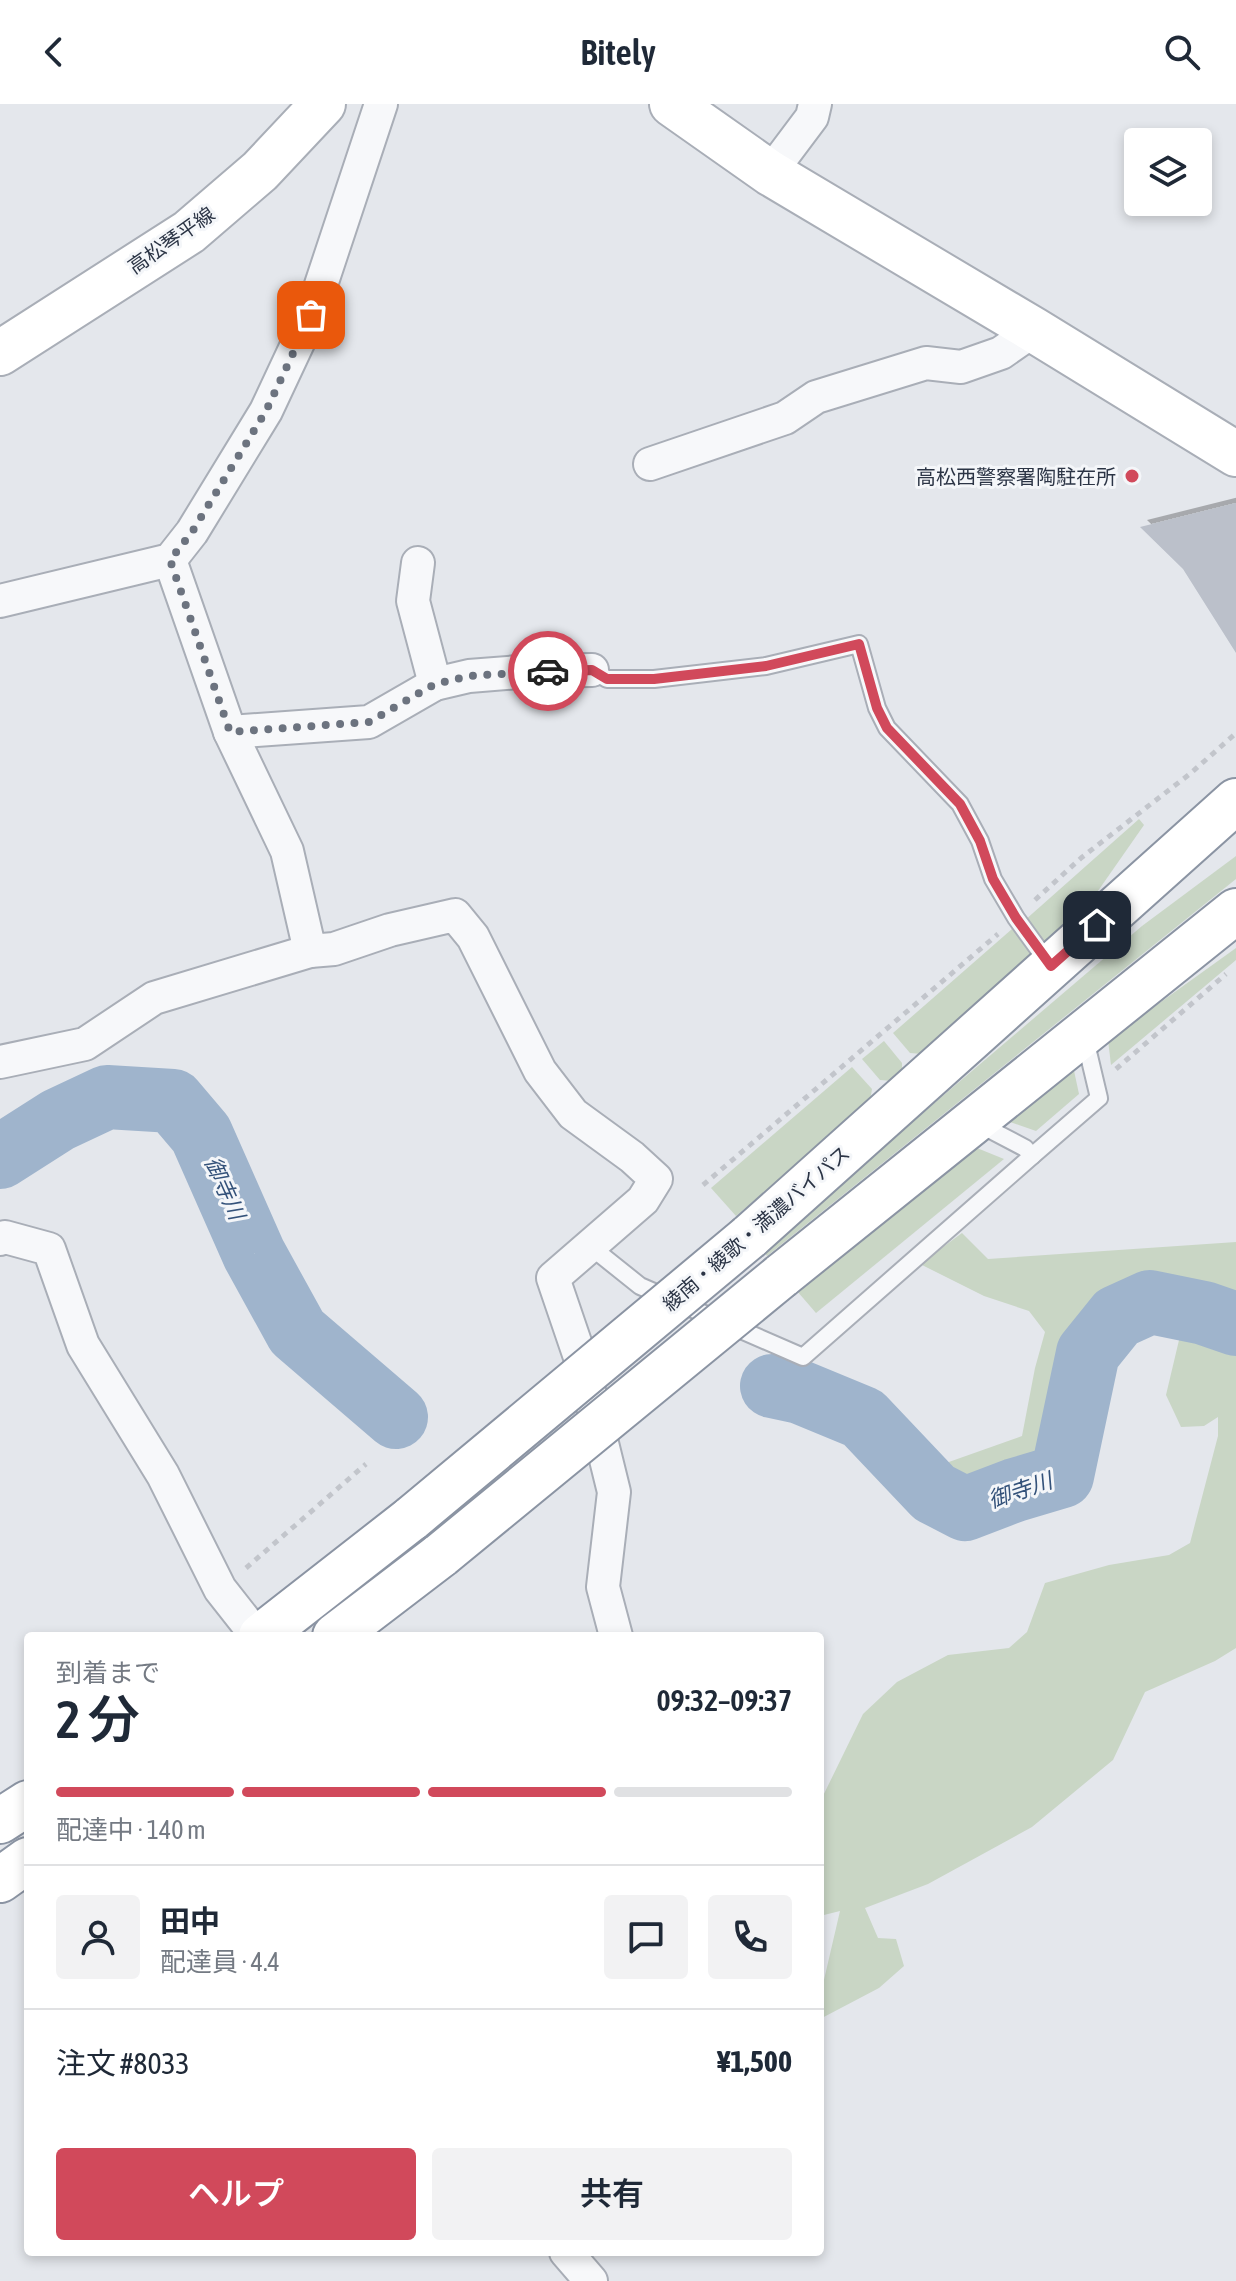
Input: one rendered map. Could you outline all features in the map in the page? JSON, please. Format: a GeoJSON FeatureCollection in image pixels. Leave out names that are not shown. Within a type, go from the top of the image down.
{"type":"FeatureCollection","features":[{"type":"Feature","properties":{"kind":"main road","name":"高松琴平線"},"geometry":{"type":"LineString","coordinates":[[0,353],[189,232],[260,171],[323,104]]}},
{"type":"Feature","properties":{"kind":"main road"},"geometry":{"type":"LineString","coordinates":[[672,104],[770,173],[1236,454]]}},
{"type":"Feature","properties":{"kind":"main road","name":"綾南・綾歌・満濃バイパス"},"geometry":{"type":"LineString","coordinates":[[264,1632],[412,1518],[749,1237],[1236,801]]}},
{"type":"Feature","properties":{"kind":"main road"},"geometry":{"type":"LineString","coordinates":[[340,1632],[441,1555],[781,1276],[1236,911]]}},
{"type":"Feature","properties":{"kind":"main road"},"geometry":{"type":"LineString","coordinates":[[0,1821],[24,1806]]}},
{"type":"Feature","properties":{"kind":"main road"},"geometry":{"type":"LineString","coordinates":[[0,1880],[24,1863]]}},
{"type":"Feature","properties":{"kind":"street"},"geometry":{"type":"LineString","coordinates":[[0,601],[170,560],[192,532],[266,411],[311,315],[381,104]]}},
{"type":"Feature","properties":{"kind":"street"},"geometry":{"type":"LineString","coordinates":[[770,173],[812,117],[815,104]]}},
{"type":"Feature","properties":{"kind":"street"},"geometry":{"type":"LineString","coordinates":[[650,464],[785,418],[816,397],[926,363],[961,367],[1001,353],[1034,330]]}},
{"type":"Feature","properties":{"kind":"street"},"geometry":{"type":"LineString","coordinates":[[170,560],[230,732],[287,851],[310,951]]}},
{"type":"Feature","properties":{"kind":"street"},"geometry":{"type":"LineString","coordinates":[[418,563],[413,601],[435,684]]}},
{"type":"Feature","properties":{"kind":"street"},"geometry":{"type":"LineString","coordinates":[[230,732],[369,722],[435,684],[469,676],[592,670]]}},
{"type":"Feature","properties":{"kind":"street"},"geometry":{"type":"LineString","coordinates":[[0,1062],[85,1044],[154,998],[310,951],[334,949],[390,930],[455,915],[473,937],[540,1071],[573,1114],[632,1157],[656,1179],[643,1200],[553,1278],[583,1366],[614,1492],[603,1587],[615,1632]]}},
{"type":"Feature","properties":{"kind":"street"},"geometry":{"type":"LineString","coordinates":[[0,1239],[5,1237],[49,1249],[83,1345],[163,1475],[220,1589],[256,1632]]}},
{"type":"Feature","properties":{"kind":"street"},"geometry":{"type":"LineString","coordinates":[[569,2256],[591,2281]]}},
{"type":"Feature","properties":{"kind":"lane"},"geometry":{"type":"LineString","coordinates":[[592,670],[607,679],[654,679],[766,666],[859,644],[877,708],[887,728],[960,804],[980,841],[993,879],[1016,918],[1051,966]]}},
{"type":"Feature","properties":{"kind":"lane"},"geometry":{"type":"LineString","coordinates":[[590,1246],[640,1286],[803,1357],[1099,1098],[1083,1033]]}},
{"type":"Feature","properties":{"kind":"lane"},"geometry":{"type":"LineString","coordinates":[[974,1121],[1025,1148],[1032,1156]]}},
{"type":"Feature","properties":{"kind":"path"},"geometry":{"type":"LineString","coordinates":[[703,1185],[1016,918],[1081,858],[1191,773],[1236,733]]}},
{"type":"Feature","properties":{"kind":"path"},"geometry":{"type":"LineString","coordinates":[[220,1589],[366,1464]]}},
{"type":"Feature","properties":{"kind":"green space"},"geometry":{"type":"Polygon","coordinates":[[[1139,819],[1144,825],[1077,921],[1055,940],[1041,941],[1024,921],[1139,819]]]}},
{"type":"Feature","properties":{"kind":"green space"},"geometry":{"type":"Polygon","coordinates":[[[1236,856],[1236,879],[767,1256],[762,1250],[1142,926],[1236,856]]]}},
{"type":"Feature","properties":{"kind":"green space"},"geometry":{"type":"Polygon","coordinates":[[[1012,929],[1031,950],[1030,963],[922,1054],[910,1053],[893,1033],[1012,929]]]}},
{"type":"Feature","properties":{"kind":"green space"},"geometry":{"type":"Polygon","coordinates":[[[1236,948],[1236,960],[1111,1065],[1108,1040],[1236,948]]]}},
{"type":"Feature","properties":{"kind":"green space"},"geometry":{"type":"Polygon","coordinates":[[[884,1041],[902,1063],[902,1073],[892,1081],[880,1080],[862,1059],[884,1041]]]}},
{"type":"Feature","properties":{"kind":"green space"},"geometry":{"type":"Polygon","coordinates":[[[1073,1066],[1079,1094],[1036,1131],[1007,1121],[1073,1066]]]}},
{"type":"Feature","properties":{"kind":"green space"},"geometry":{"type":"Polygon","coordinates":[[[852,1067],[872,1089],[870,1101],[736,1216],[711,1188],[852,1067]]]}},
{"type":"Feature","properties":{"kind":"green space"},"geometry":{"type":"Polygon","coordinates":[[[972,1146],[1004,1159],[816,1313],[797,1291],[972,1146]]]}},
{"type":"Feature","properties":{"kind":"green space"},"geometry":{"type":"Polygon","coordinates":[[[962,1233],[988,1259],[1236,1242],[1236,1316],[1207,1306],[1149,1294],[1114,1310],[1081,1349],[1055,1471],[965,1500],[943,1490],[946,1463],[1022,1436],[1045,1332],[1029,1311],[984,1296],[920,1264],[962,1233]]]}},
{"type":"Feature","properties":{"kind":"green space"},"geometry":{"type":"Polygon","coordinates":[[[1184,1319],[1236,1333],[1236,1648],[1215,1661],[1145,1692],[1113,1760],[1032,1827],[928,1884],[865,1908],[878,1938],[896,1939],[904,1966],[879,1988],[824,2017],[824,1980],[840,1911],[824,1915],[824,1794],[863,1714],[897,1682],[948,1655],[1009,1648],[1027,1632],[1045,1583],[1109,1565],[1169,1555],[1190,1543],[1218,1436],[1218,1417],[1204,1426],[1181,1427],[1166,1395],[1184,1319]]]}},
{"type":"Feature","properties":{"kind":"building"},"geometry":{"type":"Polygon","coordinates":[[[1236,503],[1236,653],[1183,569],[1140,527],[1236,503]]]}},
{"type":"Feature","properties":{"kind":"waterway","name":"御寺川"},"geometry":{"type":"LineString","coordinates":[[0,1157],[58,1120],[107,1097],[173,1101],[201,1134],[254,1254],[297,1332],[396,1417]]}},
{"type":"Feature","properties":{"kind":"waterway","name":"御寺川"},"geometry":{"type":"LineString","coordinates":[[772,1386],[800,1392],[863,1418],[934,1493],[965,1509],[1062,1476],[1088,1353],[1117,1317],[1150,1302],[1204,1313],[1236,1324]]}},
{"type":"Feature","properties":{"kind":"way so far"},"geometry":{"type":"LineString","coordinates":[[311,315],[266,411],[192,532],[170,560],[230,732],[369,722],[435,684],[469,676],[548,671]]}},
{"type":"Feature","properties":{"kind":"place","name":"高松西警察署陶駐在所"},"geometry":{"type":"Point","coordinates":[1132,476]}},
{"type":"Feature","properties":{"kind":"route"},"geometry":{"type":"LineString","coordinates":[[548,671],[592,670],[607,679],[654,679],[766,666],[859,644],[877,708],[887,728],[960,804],[980,841],[993,879],[1016,918],[1051,966],[1097,925]]}}]}
